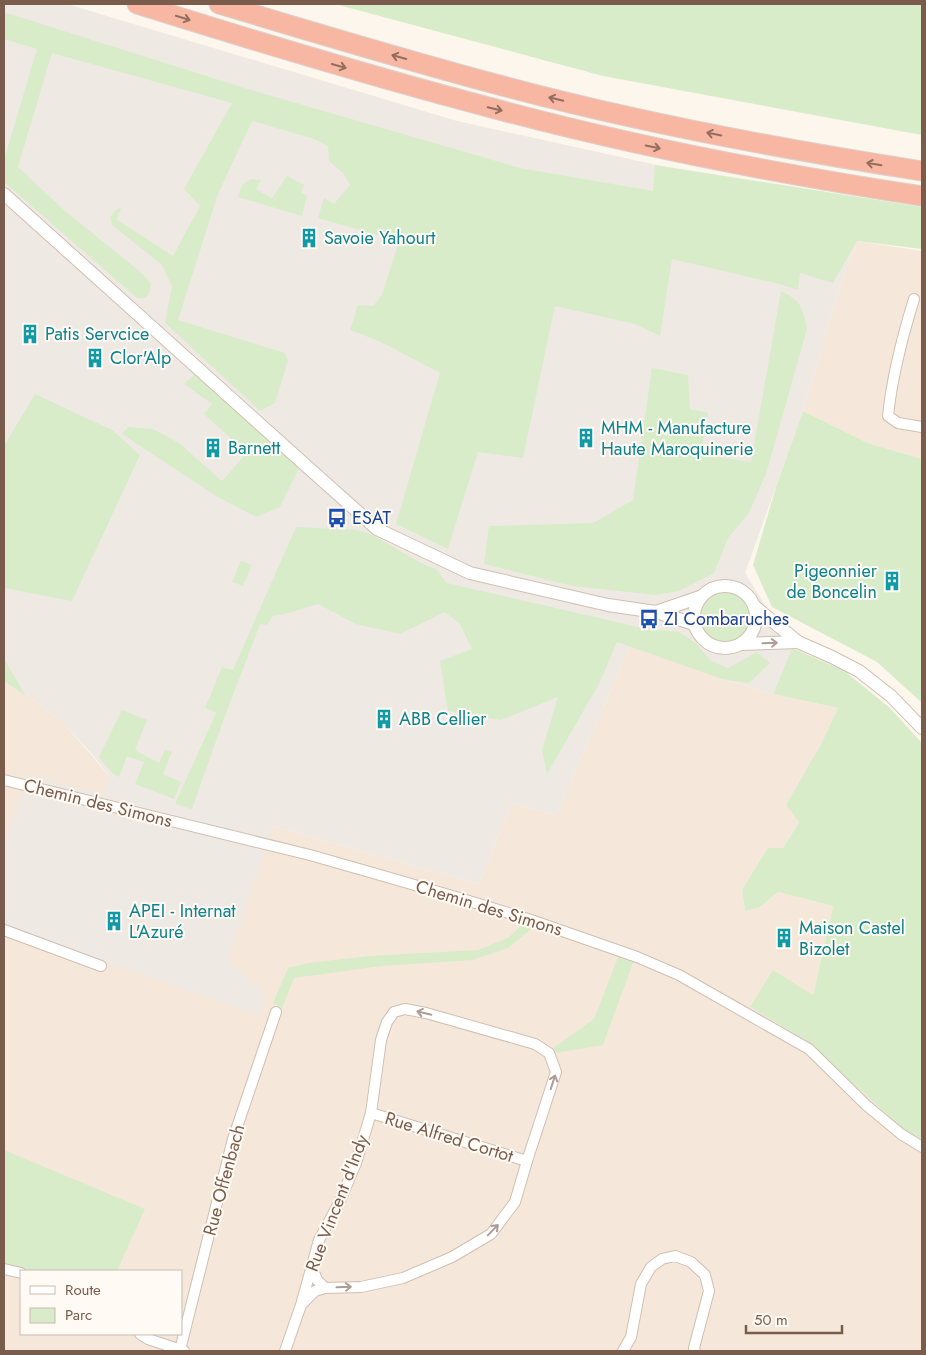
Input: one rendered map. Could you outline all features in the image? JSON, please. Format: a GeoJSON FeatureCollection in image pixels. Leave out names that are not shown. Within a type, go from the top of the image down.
{"type":"FeatureCollection","features":[{"type":"Feature","properties":{"kind":"highway"},"geometry":{"type":"LineString","coordinates":[[137,4],[492,109],[682,153],[779,172],[922,196]]}},
{"type":"Feature","properties":{"kind":"highway"},"geometry":{"type":"LineString","coordinates":[[219,4],[503,86],[585,106],[776,147],[922,171]]}},
{"type":"Feature","properties":{"kind":"street"},"geometry":{"type":"LineString","coordinates":[[4,194],[377,529],[470,573],[608,605],[656,612],[694,624]]}},
{"type":"Feature","properties":{"kind":"street"},"geometry":{"type":"LineString","coordinates":[[914,299],[901,341],[888,416],[898,423],[922,427]]}},
{"type":"Feature","properties":{"kind":"street"},"geometry":{"type":"LineString","coordinates":[[727,585],[737,588],[750,598],[754,606],[756,623],[748,639],[741,644],[725,648],[716,647],[702,639],[697,632],[693,614],[695,605],[708,590],[717,586],[727,585]]}},
{"type":"Feature","properties":{"kind":"street"},"geometry":{"type":"LineString","coordinates":[[656,612],[700,597]]}},
{"type":"Feature","properties":{"kind":"street"},"geometry":{"type":"LineString","coordinates":[[754,606],[798,642],[859,671],[891,696],[922,728]]}},
{"type":"Feature","properties":{"kind":"street"},"geometry":{"type":"LineString","coordinates":[[741,644],[798,642]]}},
{"type":"Feature","properties":{"kind":"street","name":"Chemin des Simons"},"geometry":{"type":"LineString","coordinates":[[4,780],[380,875],[531,920],[637,956],[679,976],[809,1049],[866,1105],[901,1134],[922,1147]]}},
{"type":"Feature","properties":{"kind":"street"},"geometry":{"type":"LineString","coordinates":[[4,930],[101,966]]}},
{"type":"Feature","properties":{"kind":"street","name":"Rue Vincent d'Indy"},"geometry":{"type":"LineString","coordinates":[[285,1351],[301,1305],[319,1240],[340,1201],[356,1163],[371,1113],[381,1040],[387,1022],[394,1012],[405,1009],[426,1013],[535,1044],[549,1053],[556,1072],[515,1202],[491,1234],[452,1257],[403,1278],[361,1287],[325,1288],[315,1291],[301,1305]]}},
{"type":"Feature","properties":{"kind":"street","name":"Rue Offenbach"},"geometry":{"type":"LineString","coordinates":[[182,1350],[234,1140],[276,1012]]}},
{"type":"Feature","properties":{"kind":"street","name":"Rue Alfred Cortot"},"geometry":{"type":"LineString","coordinates":[[371,1113],[527,1161]]}},
{"type":"Feature","properties":{"kind":"street"},"geometry":{"type":"LineString","coordinates":[[624,1351],[630,1336],[641,1284],[651,1268],[662,1259],[675,1256],[691,1262],[705,1275],[708,1292],[694,1351]]}},
{"type":"Feature","properties":{"kind":"street"},"geometry":{"type":"LineString","coordinates":[[312,1267],[317,1280],[325,1288]]}},
{"type":"Feature","properties":{"kind":"street"},"geometry":{"type":"LineString","coordinates":[[4,1269],[20,1273]]}},
{"type":"Feature","properties":{"kind":"street"},"geometry":{"type":"LineString","coordinates":[[142,1335],[148,1339],[182,1350]]}},
{"type":"Feature","properties":{"kind":"shaded area"},"geometry":{"type":"Polygon","coordinates":[[[4,4],[67,4],[457,121],[848,207],[857,241],[842,279],[803,411],[745,573],[792,648],[773,694],[722,679],[630,646],[556,815],[511,803],[479,884],[273,826],[228,962],[264,994],[258,1015],[4,927],[4,846],[21,795],[24,775],[103,794],[110,777],[62,721],[4,679],[4,4]]]}},
{"type":"Feature","properties":{"kind":"shaded area"},"geometry":{"type":"Polygon","coordinates":[[[857,241],[922,251],[922,459],[868,443],[803,411],[842,279],[857,241]]]}},
{"type":"Feature","properties":{"kind":"shaded area"},"geometry":{"type":"Polygon","coordinates":[[[630,646],[722,679],[773,694],[838,708],[820,746],[799,821],[783,848],[742,890],[745,911],[760,907],[778,892],[833,906],[813,995],[750,1007],[808,1042],[906,1132],[922,1139],[922,1351],[4,1351],[4,679],[62,721],[110,777],[273,826],[479,884],[511,803],[556,815],[630,646]]]}},
{"type":"Feature","properties":{"kind":"green space"},"geometry":{"type":"Polygon","coordinates":[[[335,4],[922,4],[922,135],[603,76],[335,4]]]}},
{"type":"Feature","properties":{"kind":"green space"},"geometry":{"type":"Polygon","coordinates":[[[4,12],[241,87],[520,168],[653,191],[655,165],[922,207],[922,249],[857,241],[833,283],[800,273],[798,290],[672,259],[660,336],[635,324],[555,306],[523,458],[478,452],[448,549],[396,524],[440,373],[381,342],[350,330],[358,305],[373,306],[382,295],[399,241],[318,218],[324,198],[334,204],[350,185],[343,173],[329,161],[328,146],[314,139],[252,121],[218,194],[178,320],[285,353],[288,361],[275,403],[260,411],[165,323],[172,286],[162,265],[112,225],[110,217],[120,208],[116,219],[173,256],[200,206],[184,189],[232,103],[52,53],[18,167],[64,210],[144,275],[151,284],[149,294],[145,298],[137,298],[4,182],[4,160],[37,49],[4,39],[4,12]]]}},
{"type":"Feature","properties":{"kind":"green space"},"geometry":{"type":"Polygon","coordinates":[[[287,176],[304,185],[301,193],[307,195],[302,216],[238,197],[242,185],[251,179],[261,180],[256,189],[272,198],[287,176]]]}},
{"type":"Feature","properties":{"kind":"green space"},"geometry":{"type":"Polygon","coordinates":[[[781,291],[793,298],[800,306],[807,329],[766,474],[749,513],[728,538],[714,573],[679,591],[656,595],[572,586],[484,564],[489,526],[593,523],[633,500],[652,368],[688,375],[690,409],[708,413],[701,454],[751,462],[781,291]]]}},
{"type":"Feature","properties":{"kind":"green space"},"geometry":{"type":"Polygon","coordinates":[[[197,372],[302,462],[280,507],[256,517],[216,496],[122,434],[128,427],[153,429],[179,443],[222,481],[247,453],[204,414],[212,404],[184,384],[197,372]]]}},
{"type":"Feature","properties":{"kind":"green space"},"geometry":{"type":"Polygon","coordinates":[[[35,394],[112,430],[140,455],[72,601],[4,588],[4,446],[35,394]]]}},
{"type":"Feature","properties":{"kind":"green space"},"geometry":{"type":"Polygon","coordinates":[[[803,411],[868,443],[922,459],[922,703],[877,662],[772,607],[753,565],[776,487],[803,411]]]}},
{"type":"Feature","properties":{"kind":"green space"},"geometry":{"type":"Polygon","coordinates":[[[296,527],[356,530],[373,535],[419,562],[436,569],[447,583],[647,629],[679,632],[696,643],[711,661],[728,668],[757,652],[770,663],[749,683],[722,679],[617,642],[599,684],[547,774],[542,750],[558,697],[501,720],[448,711],[440,661],[472,649],[460,624],[445,612],[400,634],[356,624],[318,604],[273,616],[267,625],[260,624],[192,809],[175,804],[216,713],[205,708],[222,667],[233,670],[296,527]]]}},
{"type":"Feature","properties":{"kind":"green space"},"geometry":{"type":"Polygon","coordinates":[[[241,561],[252,565],[243,586],[232,582],[241,561]]]}},
{"type":"Feature","properties":{"kind":"green space"},"geometry":{"type":"Polygon","coordinates":[[[725,592],[739,596],[746,603],[750,617],[746,631],[739,638],[725,642],[711,638],[704,631],[700,617],[704,603],[711,596],[725,592]]]}},
{"type":"Feature","properties":{"kind":"green space"},"geometry":{"type":"Polygon","coordinates":[[[792,648],[843,670],[889,707],[922,743],[922,1139],[906,1132],[808,1042],[750,1007],[773,970],[813,995],[833,906],[778,892],[760,907],[745,911],[742,890],[768,848],[783,848],[799,822],[786,805],[820,746],[838,708],[773,694],[792,648]]]}},
{"type":"Feature","properties":{"kind":"green space"},"geometry":{"type":"Polygon","coordinates":[[[4,659],[26,696],[4,681],[4,659]]]}},
{"type":"Feature","properties":{"kind":"green space"},"geometry":{"type":"Polygon","coordinates":[[[122,710],[147,720],[135,750],[159,763],[165,750],[172,752],[163,774],[181,782],[174,799],[135,784],[144,762],[127,756],[119,777],[113,774],[99,757],[122,710]]]}},
{"type":"Feature","properties":{"kind":"green space"},"geometry":{"type":"Polygon","coordinates":[[[524,923],[535,926],[508,948],[472,960],[382,966],[294,978],[282,1008],[273,1003],[288,968],[309,963],[369,956],[478,950],[508,938],[524,923]]]}},
{"type":"Feature","properties":{"kind":"green space"},"geometry":{"type":"Polygon","coordinates":[[[619,955],[634,960],[603,1045],[556,1053],[553,1048],[594,1019],[619,955]]]}},
{"type":"Feature","properties":{"kind":"green space"},"geometry":{"type":"Polygon","coordinates":[[[4,1150],[145,1209],[117,1270],[29,1270],[4,1263],[4,1150]]]}},
{"type":"Feature","properties":{"kind":"place","name":"Savoie Yahourt"},"geometry":{"type":"Point","coordinates":[309,238]}},
{"type":"Feature","properties":{"kind":"place","name":"Patis Servcice"},"geometry":{"type":"Point","coordinates":[30,334]}},
{"type":"Feature","properties":{"kind":"place","name":"Clor'Alp"},"geometry":{"type":"Point","coordinates":[95,358]}},
{"type":"Feature","properties":{"kind":"place","name":"MHM - Manufacture Haute Maroquinerie"},"geometry":{"type":"Point","coordinates":[586,438]}},
{"type":"Feature","properties":{"kind":"place","name":"Barnett"},"geometry":{"type":"Point","coordinates":[213,448]}},
{"type":"Feature","properties":{"kind":"place","name":"ESAT"},"geometry":{"type":"Point","coordinates":[337,518]}},
{"type":"Feature","properties":{"kind":"place","name":"Pigeonnier de Boncelin"},"geometry":{"type":"Point","coordinates":[892,581]}},
{"type":"Feature","properties":{"kind":"place","name":"ZI Combaruches"},"geometry":{"type":"Point","coordinates":[649,619]}},
{"type":"Feature","properties":{"kind":"place","name":"ABB Cellier"},"geometry":{"type":"Point","coordinates":[384,719]}},
{"type":"Feature","properties":{"kind":"place","name":"APEI - Internat L'Azuré"},"geometry":{"type":"Point","coordinates":[114,921]}},
{"type":"Feature","properties":{"kind":"place","name":"Maison Castel Bizolet"},"geometry":{"type":"Point","coordinates":[784,938]}}]}
